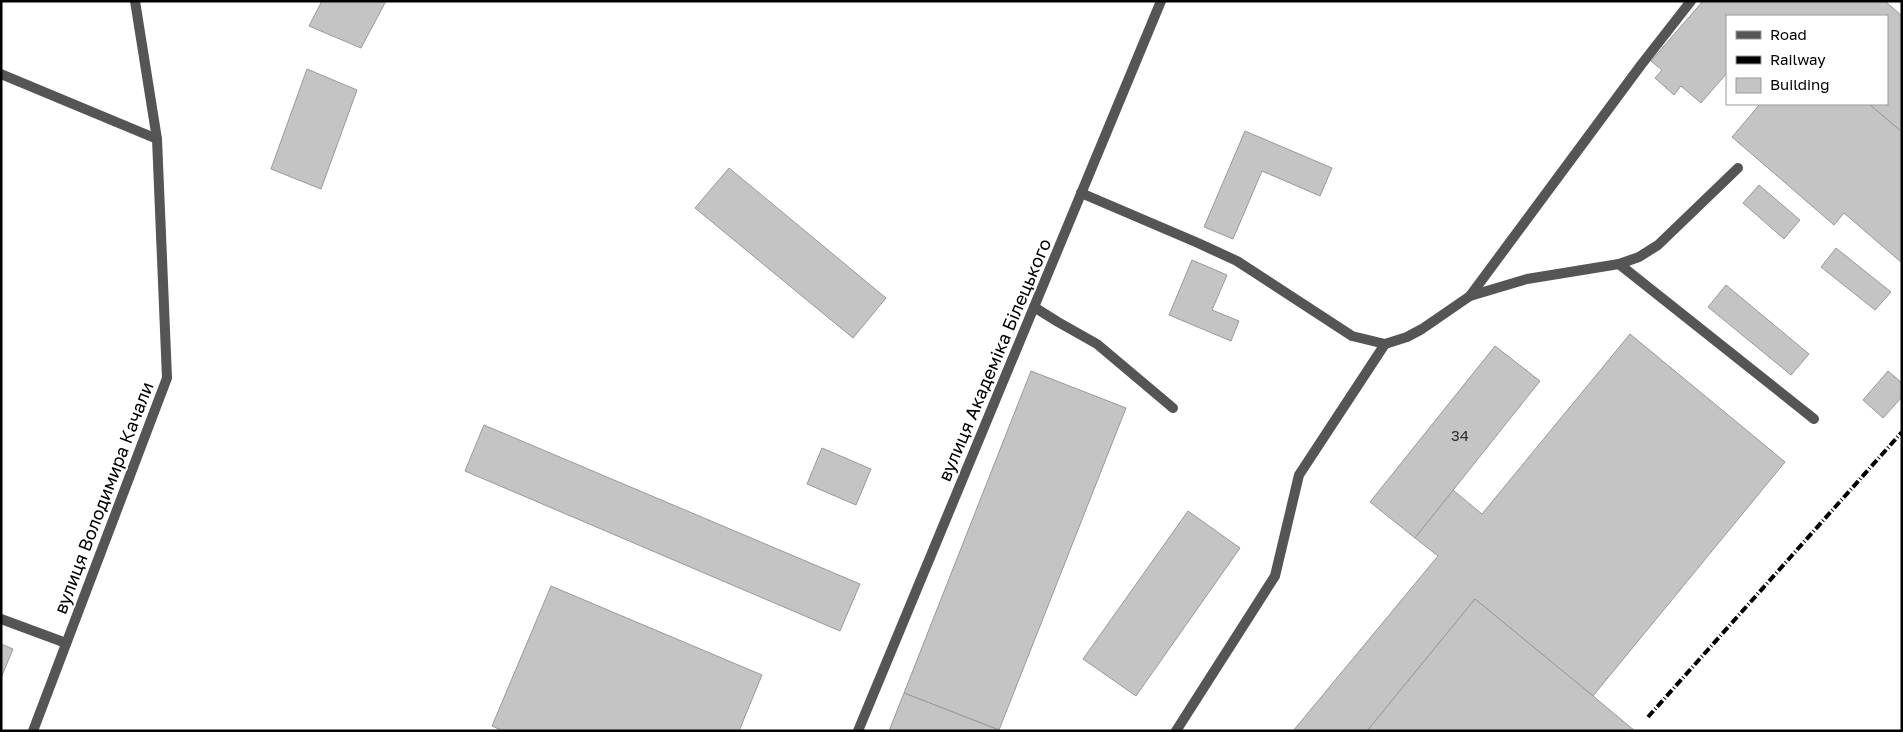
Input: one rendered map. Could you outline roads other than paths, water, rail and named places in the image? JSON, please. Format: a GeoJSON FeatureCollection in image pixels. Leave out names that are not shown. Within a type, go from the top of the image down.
{"type":"FeatureCollection","features":[{"type":"Feature","properties":{"kind":"street","name":"вулиця Володимира Качали"},"geometry":{"type":"LineString","coordinates":[[33,731],[167,378],[157,139],[135,1]]}},
{"type":"Feature","properties":{"kind":"street","name":"вулиця Академіка Білецького"},"geometry":{"type":"LineString","coordinates":[[858,731],[1161,1]]}},
{"type":"Feature","properties":{"kind":"street"},"geometry":{"type":"LineString","coordinates":[[1470,296],[1640,65],[1691,1]]}},
{"type":"Feature","properties":{"kind":"street"},"geometry":{"type":"LineString","coordinates":[[1,74],[157,139]]}},
{"type":"Feature","properties":{"kind":"street"},"geometry":{"type":"LineString","coordinates":[[1081,193],[1237,261],[1352,336],[1386,344],[1407,337],[1422,329],[1470,296],[1527,280],[1620,264],[1639,257],[1658,245],[1738,168]]}},
{"type":"Feature","properties":{"kind":"street"},"geometry":{"type":"LineString","coordinates":[[1620,264],[1814,419]]}},
{"type":"Feature","properties":{"kind":"street"},"geometry":{"type":"LineString","coordinates":[[1034,307],[1097,344],[1173,408]]}},
{"type":"Feature","properties":{"kind":"street"},"geometry":{"type":"LineString","coordinates":[[1176,731],[1275,576],[1299,476],[1386,344]]}},
{"type":"Feature","properties":{"kind":"street"},"geometry":{"type":"LineString","coordinates":[[1,619],[66,643]]}},
{"type":"Feature","properties":{"kind":"railway"},"geometry":{"type":"LineString","coordinates":[[1648,717],[1902,432]]}}]}
